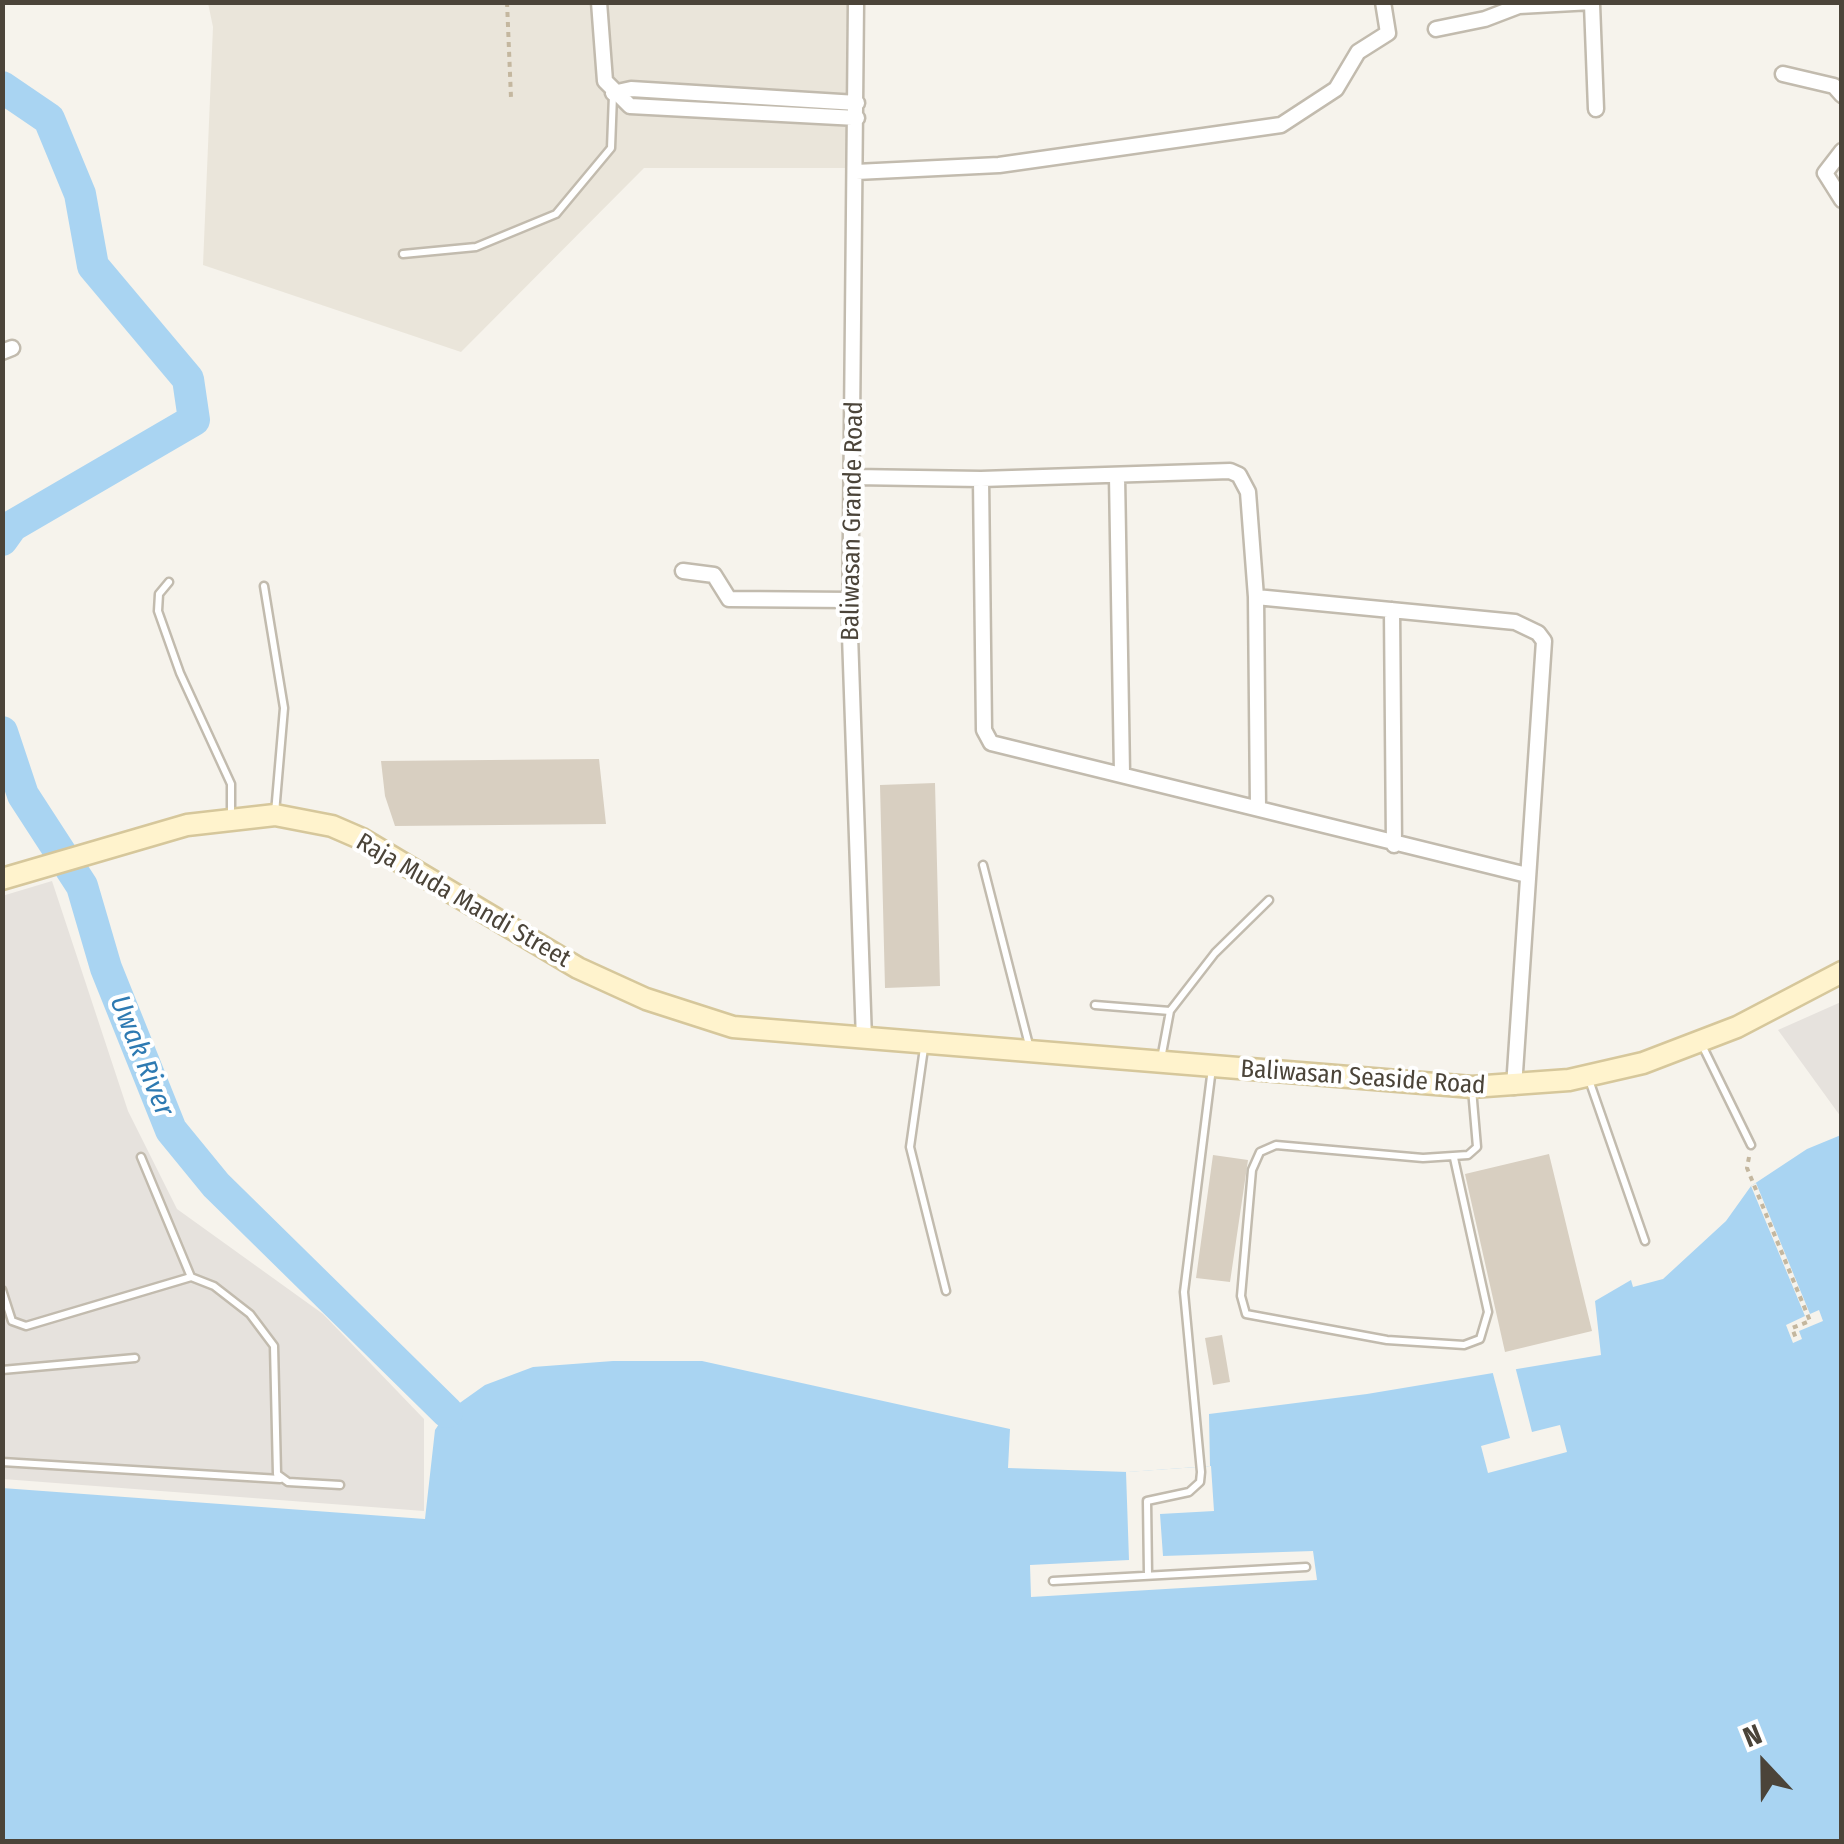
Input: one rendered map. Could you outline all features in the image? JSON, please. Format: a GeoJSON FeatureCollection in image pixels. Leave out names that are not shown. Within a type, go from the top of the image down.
{"type":"FeatureCollection","features":[{"type":"Feature","properties":{"kind":"main road","name":"Raja Muda Mandi Street"},"geometry":{"type":"LineString","coordinates":[[2,879],[88,852],[230,816],[275,815],[332,826],[362,839],[578,968],[646,999],[733,1026],[864,1040]]}},
{"type":"Feature","properties":{"kind":"main road","name":"Baliwasan Seaside Road"},"geometry":{"type":"LineString","coordinates":[[864,1040],[1472,1088],[1514,1086],[1643,1063],[1701,1042],[1842,972]]}},
{"type":"Feature","properties":{"kind":"street"},"geometry":{"type":"LineString","coordinates":[[600,2],[605,81],[630,106],[857,111]]}},
{"type":"Feature","properties":{"kind":"street","name":"Baliwasan Grande Road"},"geometry":{"type":"LineString","coordinates":[[856,2],[851,600],[864,1040]]}},
{"type":"Feature","properties":{"kind":"street"},"geometry":{"type":"LineString","coordinates":[[856,172],[998,165],[1281,125],[1336,89],[1362,47],[1388,32],[1383,2]]}},
{"type":"Feature","properties":{"kind":"street"},"geometry":{"type":"LineString","coordinates":[[1436,29],[1485,20],[1519,6],[1592,3],[1596,109]]}},
{"type":"Feature","properties":{"kind":"street"},"geometry":{"type":"LineString","coordinates":[[1783,74],[1834,86],[1842,95]]}},
{"type":"Feature","properties":{"kind":"street"},"geometry":{"type":"LineString","coordinates":[[613,93],[649,90],[857,111]]}},
{"type":"Feature","properties":{"kind":"street"},"geometry":{"type":"LineString","coordinates":[[648,107],[649,90]]}},
{"type":"Feature","properties":{"kind":"street"},"geometry":{"type":"LineString","coordinates":[[1842,151],[1824,173],[1842,200]]}},
{"type":"Feature","properties":{"kind":"street"},"geometry":{"type":"LineString","coordinates":[[854,477],[981,479],[1230,471],[1238,475],[1248,492],[1256,597],[1258,808]]}},
{"type":"Feature","properties":{"kind":"street"},"geometry":{"type":"LineString","coordinates":[[1117,476],[1122,772]]}},
{"type":"Feature","properties":{"kind":"street"},"geometry":{"type":"LineString","coordinates":[[981,479],[987,738],[997,746],[1122,772],[1527,875]]}},
{"type":"Feature","properties":{"kind":"street"},"geometry":{"type":"LineString","coordinates":[[683,571],[714,575],[724,597],[730,599],[851,600]]}},
{"type":"Feature","properties":{"kind":"street"},"geometry":{"type":"LineString","coordinates":[[1256,597],[1515,622],[1538,633],[1544,641],[1514,1086]]}},
{"type":"Feature","properties":{"kind":"street"},"geometry":{"type":"LineString","coordinates":[[1392,610],[1394,844]]}},
{"type":"Feature","properties":{"kind":"lane"},"geometry":{"type":"LineString","coordinates":[[404,254],[476,246],[556,214],[612,148],[613,93]]}},
{"type":"Feature","properties":{"kind":"lane"},"geometry":{"type":"LineString","coordinates":[[169,582],[158,594],[158,611],[180,673],[230,784],[230,816]]}},
{"type":"Feature","properties":{"kind":"lane"},"geometry":{"type":"LineString","coordinates":[[264,586],[284,708],[275,815]]}},
{"type":"Feature","properties":{"kind":"lane"},"geometry":{"type":"LineString","coordinates":[[983,864],[1030,1052]]}},
{"type":"Feature","properties":{"kind":"lane"},"geometry":{"type":"LineString","coordinates":[[1161,1065],[1170,1012],[1215,953],[1269,900]]}},
{"type":"Feature","properties":{"kind":"lane"},"geometry":{"type":"LineString","coordinates":[[1094,1005],[1170,1012]]}},
{"type":"Feature","properties":{"kind":"lane"},"geometry":{"type":"LineString","coordinates":[[1701,1042],[1751,1144]]}},
{"type":"Feature","properties":{"kind":"lane"},"geometry":{"type":"LineString","coordinates":[[924,1044],[910,1147],[946,1291]]}},
{"type":"Feature","properties":{"kind":"lane"},"geometry":{"type":"LineString","coordinates":[[1148,1574],[1146,1501],[1188,1492],[1196,1487],[1201,1472],[1184,1292],[1212,1068]]}},
{"type":"Feature","properties":{"kind":"lane"},"geometry":{"type":"LineString","coordinates":[[1587,1076],[1645,1242]]}},
{"type":"Feature","properties":{"kind":"lane"},"geometry":{"type":"LineString","coordinates":[[1454,1158],[1488,1312],[1480,1339],[1464,1346],[1387,1340],[1246,1314],[1242,1296],[1252,1170],[1256,1157],[1267,1146],[1454,1158],[1468,1155],[1477,1147],[1472,1088]]}},
{"type":"Feature","properties":{"kind":"lane"},"geometry":{"type":"LineString","coordinates":[[141,1157],[191,1278]]}},
{"type":"Feature","properties":{"kind":"lane"},"geometry":{"type":"LineString","coordinates":[[2,1290],[12,1322],[26,1326],[191,1278],[214,1286],[250,1314],[274,1346],[275,1466],[281,1479]]}},
{"type":"Feature","properties":{"kind":"lane"},"geometry":{"type":"LineString","coordinates":[[2,1370],[135,1358]]}},
{"type":"Feature","properties":{"kind":"lane"},"geometry":{"type":"LineString","coordinates":[[2,1462],[340,1485]]}},
{"type":"Feature","properties":{"kind":"lane"},"geometry":{"type":"LineString","coordinates":[[1052,1581],[1306,1567]]}},
{"type":"Feature","properties":{"kind":"path"},"geometry":{"type":"LineString","coordinates":[[508,2],[512,98]]}},
{"type":"Feature","properties":{"kind":"path"},"geometry":{"type":"LineString","coordinates":[[1751,1144],[1747,1168],[1810,1321],[1792,1328],[1797,1341]]}},
{"type":"Feature","properties":{"kind":"shaded area"},"geometry":{"type":"Polygon","coordinates":[[[208,3],[847,3],[846,168],[644,168],[461,352],[203,265],[213,27],[208,3]]]}},
{"type":"Feature","properties":{"kind":"shaded area"},"geometry":{"type":"Polygon","coordinates":[[[52,881],[128,1111],[177,1209],[323,1314],[424,1419],[424,1511],[3,1479],[2,896],[52,881]]]}},
{"type":"Feature","properties":{"kind":"shaded area"},"geometry":{"type":"Polygon","coordinates":[[[1841,1002],[1841,1117],[1778,1030],[1841,1002]]]}},
{"type":"Feature","properties":{"kind":"water"},"geometry":{"type":"Polygon","coordinates":[[[1841,1135],[1841,1841],[3,1841],[2,1488],[425,1519],[435,1430],[447,1412],[485,1385],[533,1367],[613,1361],[702,1361],[1010,1429],[1008,1468],[1128,1472],[1210,1466],[1209,1414],[1367,1394],[1601,1355],[1595,1301],[1631,1280],[1633,1287],[1663,1279],[1726,1221],[1751,1186],[1807,1149],[1841,1135]]]}},
{"type":"Feature","properties":{"kind":"pier"},"geometry":{"type":"Polygon","coordinates":[[[1756,1183],[1810,1314],[1819,1310],[1823,1321],[1799,1331],[1802,1339],[1793,1343],[1786,1325],[1805,1316],[1751,1186],[1756,1183]]]}},
{"type":"Feature","properties":{"kind":"pier"},"geometry":{"type":"Polygon","coordinates":[[[1515,1366],[1532,1432],[1560,1425],[1567,1452],[1488,1473],[1481,1446],[1510,1438],[1492,1370],[1515,1366]]]}},
{"type":"Feature","properties":{"kind":"pier"},"geometry":{"type":"Polygon","coordinates":[[[1211,1466],[1214,1511],[1160,1514],[1163,1556],[1313,1551],[1317,1580],[1031,1597],[1030,1565],[1129,1560],[1126,1472],[1211,1466]]]}},
{"type":"Feature","properties":{"kind":"building"},"geometry":{"type":"Polygon","coordinates":[[[599,759],[606,824],[395,826],[385,796],[381,761],[599,759]]]}},
{"type":"Feature","properties":{"kind":"building"},"geometry":{"type":"Polygon","coordinates":[[[935,783],[940,986],[885,988],[880,785],[935,783]]]}},
{"type":"Feature","properties":{"kind":"building"},"geometry":{"type":"Polygon","coordinates":[[[1549,1154],[1592,1331],[1505,1352],[1465,1174],[1549,1154]]]}},
{"type":"Feature","properties":{"kind":"building"},"geometry":{"type":"Polygon","coordinates":[[[1213,1155],[1248,1160],[1230,1282],[1196,1278],[1213,1155]]]}},
{"type":"Feature","properties":{"kind":"building"},"geometry":{"type":"Polygon","coordinates":[[[1222,1335],[1230,1382],[1213,1385],[1205,1338],[1222,1335]]]}},
{"type":"Feature","properties":{"kind":"waterway","name":"Uwak River"},"geometry":{"type":"LineString","coordinates":[[2,87],[49,119],[80,194],[93,266],[188,379],[194,420],[12,526],[2,540]]}},
{"type":"Feature","properties":{"kind":"waterway","name":"Uwak River"},"geometry":{"type":"LineString","coordinates":[[2,732],[23,795],[82,886],[106,968],[171,1130],[216,1185],[447,1412]]}}]}
